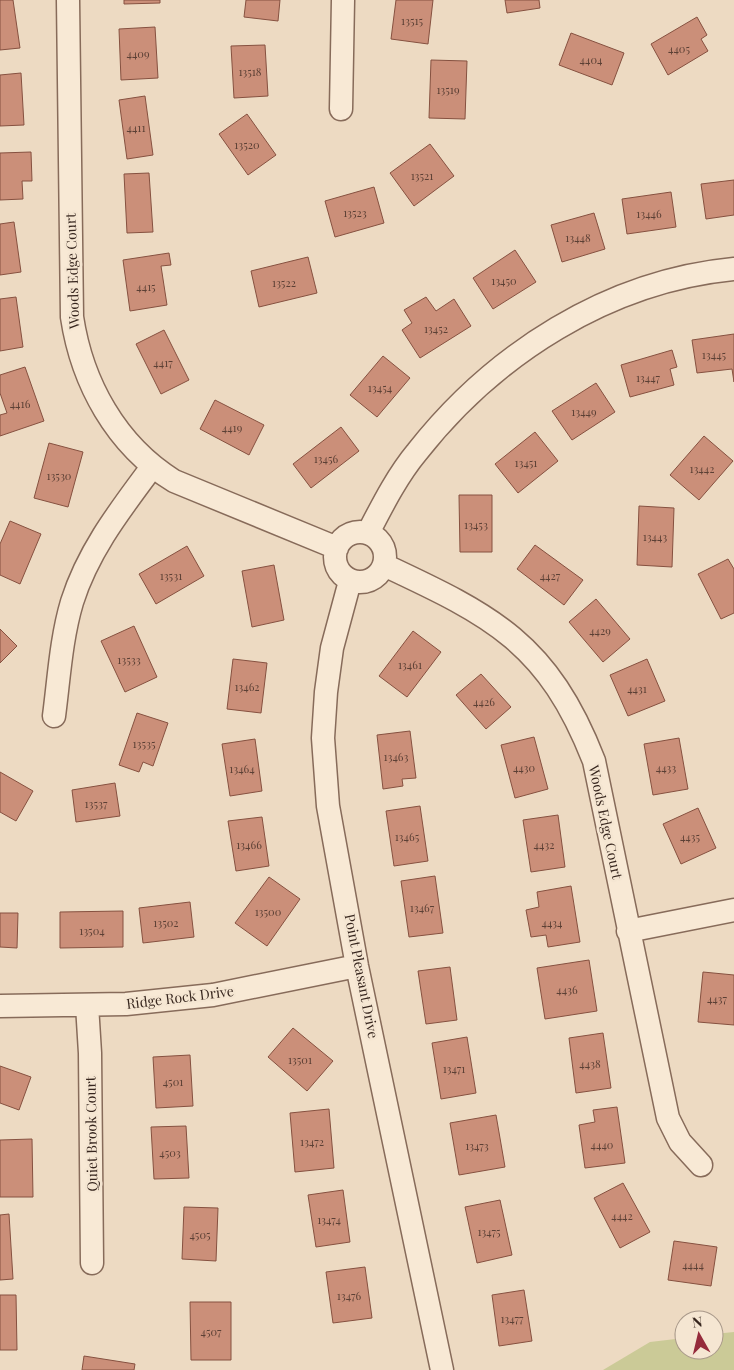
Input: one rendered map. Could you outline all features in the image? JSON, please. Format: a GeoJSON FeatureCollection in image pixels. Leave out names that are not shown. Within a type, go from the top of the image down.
{"type":"FeatureCollection","features":[{"type":"Feature","properties":{"kind":"street","name":"Woods Edge Court"},"geometry":{"type":"LineString","coordinates":[[68,0],[72,317],[75,338],[86,374],[95,394],[114,425],[152,468],[174,481],[337,548]]}},
{"type":"Feature","properties":{"kind":"street"},"geometry":{"type":"LineString","coordinates":[[342,109],[343,0]]}},
{"type":"Feature","properties":{"kind":"street"},"geometry":{"type":"LineString","coordinates":[[368,534],[416,453],[469,393],[530,343],[567,322],[638,291],[677,279],[734,269]]}},
{"type":"Feature","properties":{"kind":"street"},"geometry":{"type":"LineString","coordinates":[[54,716],[66,627],[79,582],[106,530],[152,468]]}},
{"type":"Feature","properties":{"kind":"street"},"geometry":{"type":"LineString","coordinates":[[361,532],[368,534],[381,543],[385,558],[384,565],[374,578],[366,581],[350,582],[339,570],[336,563],[337,548],[346,536],[361,532]]}},
{"type":"Feature","properties":{"kind":"street","name":"Woods Edge Court"},"geometry":{"type":"LineString","coordinates":[[384,565],[447,594],[488,618],[521,644],[555,684],[579,723],[594,761],[668,1118],[680,1142],[701,1166]]}},
{"type":"Feature","properties":{"kind":"street","name":"Point Pleasant Drive"},"geometry":{"type":"LineString","coordinates":[[350,582],[332,648],[326,692],[323,738],[328,806],[357,966],[442,1370]]}},
{"type":"Feature","properties":{"kind":"street"},"geometry":{"type":"LineString","coordinates":[[628,931],[734,910]]}},
{"type":"Feature","properties":{"kind":"street","name":"Ridge Rock Drive"},"geometry":{"type":"LineString","coordinates":[[0,1006],[126,1004],[213,995],[357,966]]}},
{"type":"Feature","properties":{"kind":"street","name":"Quiet Brook Court"},"geometry":{"type":"LineString","coordinates":[[87,1005],[90,1053],[92,1263]]}},
{"type":"Feature","properties":{"kind":"shaded area"},"geometry":{"type":"Polygon","coordinates":[[[734,1332],[734,1370],[603,1370],[650,1342],[674,1339],[674,1360],[724,1360],[724,1333],[734,1332]]]}},
{"type":"Feature","properties":{"kind":"building"},"geometry":{"type":"Polygon","coordinates":[[[0,0],[13,0],[20,48],[0,50],[0,0]]]}},
{"type":"Feature","properties":{"kind":"building"},"geometry":{"type":"Polygon","coordinates":[[[124,0],[160,0],[160,3],[124,4],[124,0]]]}},
{"type":"Feature","properties":{"kind":"building"},"geometry":{"type":"Polygon","coordinates":[[[246,0],[280,0],[278,21],[244,17],[246,0]]]}},
{"type":"Feature","properties":{"kind":"building"},"geometry":{"type":"Polygon","coordinates":[[[396,0],[433,0],[428,44],[391,39],[396,0]]]}},
{"type":"Feature","properties":{"kind":"building"},"geometry":{"type":"Polygon","coordinates":[[[505,0],[539,0],[540,8],[507,13],[505,0]]]}},
{"type":"Feature","properties":{"kind":"building"},"geometry":{"type":"Polygon","coordinates":[[[697,17],[707,35],[701,39],[708,51],[668,75],[651,44],[697,17]]]}},
{"type":"Feature","properties":{"kind":"building"},"geometry":{"type":"Polygon","coordinates":[[[155,27],[158,78],[121,80],[119,29],[155,27]]]}},
{"type":"Feature","properties":{"kind":"building"},"geometry":{"type":"Polygon","coordinates":[[[571,33],[624,53],[612,85],[559,65],[571,33]]]}},
{"type":"Feature","properties":{"kind":"building"},"geometry":{"type":"Polygon","coordinates":[[[265,45],[268,96],[234,98],[231,46],[265,45]]]}},
{"type":"Feature","properties":{"kind":"building"},"geometry":{"type":"Polygon","coordinates":[[[431,60],[467,61],[465,119],[429,118],[431,60]]]}},
{"type":"Feature","properties":{"kind":"building"},"geometry":{"type":"Polygon","coordinates":[[[21,73],[24,125],[0,126],[0,75],[21,73]]]}},
{"type":"Feature","properties":{"kind":"building"},"geometry":{"type":"Polygon","coordinates":[[[145,96],[153,155],[127,159],[119,100],[145,96]]]}},
{"type":"Feature","properties":{"kind":"building"},"geometry":{"type":"Polygon","coordinates":[[[247,114],[276,155],[248,175],[219,134],[247,114]]]}},
{"type":"Feature","properties":{"kind":"building"},"geometry":{"type":"Polygon","coordinates":[[[430,144],[454,176],[414,206],[390,173],[430,144]]]}},
{"type":"Feature","properties":{"kind":"building"},"geometry":{"type":"Polygon","coordinates":[[[31,152],[32,181],[22,181],[23,199],[0,200],[0,153],[31,152]]]}},
{"type":"Feature","properties":{"kind":"building"},"geometry":{"type":"Polygon","coordinates":[[[149,173],[153,232],[127,233],[124,174],[149,173]]]}},
{"type":"Feature","properties":{"kind":"building"},"geometry":{"type":"Polygon","coordinates":[[[734,180],[734,215],[706,219],[701,184],[734,180]]]}},
{"type":"Feature","properties":{"kind":"building"},"geometry":{"type":"Polygon","coordinates":[[[374,187],[384,223],[335,237],[325,201],[374,187]]]}},
{"type":"Feature","properties":{"kind":"building"},"geometry":{"type":"Polygon","coordinates":[[[671,192],[676,227],[627,234],[622,199],[671,192]]]}},
{"type":"Feature","properties":{"kind":"building"},"geometry":{"type":"Polygon","coordinates":[[[594,213],[605,249],[562,262],[551,225],[594,213]]]}},
{"type":"Feature","properties":{"kind":"building"},"geometry":{"type":"Polygon","coordinates":[[[14,222],[21,272],[0,275],[0,224],[14,222]]]}},
{"type":"Feature","properties":{"kind":"building"},"geometry":{"type":"Polygon","coordinates":[[[515,250],[536,282],[493,309],[473,278],[515,250]]]}},
{"type":"Feature","properties":{"kind":"building"},"geometry":{"type":"Polygon","coordinates":[[[169,253],[171,265],[161,266],[167,305],[130,311],[123,260],[169,253]]]}},
{"type":"Feature","properties":{"kind":"building"},"geometry":{"type":"Polygon","coordinates":[[[308,257],[317,293],[259,307],[251,271],[308,257]]]}},
{"type":"Feature","properties":{"kind":"building"},"geometry":{"type":"Polygon","coordinates":[[[16,297],[23,347],[0,351],[0,299],[16,297]]]}},
{"type":"Feature","properties":{"kind":"building"},"geometry":{"type":"Polygon","coordinates":[[[426,297],[436,311],[454,299],[471,326],[420,358],[402,330],[412,323],[404,310],[426,297]]]}},
{"type":"Feature","properties":{"kind":"building"},"geometry":{"type":"Polygon","coordinates":[[[164,330],[189,380],[161,394],[136,344],[164,330]]]}},
{"type":"Feature","properties":{"kind":"building"},"geometry":{"type":"Polygon","coordinates":[[[734,334],[734,382],[732,369],[697,373],[692,340],[734,334]]]}},
{"type":"Feature","properties":{"kind":"building"},"geometry":{"type":"Polygon","coordinates":[[[672,350],[677,367],[670,369],[674,385],[630,397],[621,365],[672,350]]]}},
{"type":"Feature","properties":{"kind":"building"},"geometry":{"type":"Polygon","coordinates":[[[383,356],[410,378],[377,417],[350,395],[383,356]]]}},
{"type":"Feature","properties":{"kind":"building"},"geometry":{"type":"Polygon","coordinates":[[[25,367],[44,421],[0,436],[0,415],[7,413],[0,393],[0,375],[25,367]]]}},
{"type":"Feature","properties":{"kind":"building"},"geometry":{"type":"Polygon","coordinates":[[[596,383],[615,412],[572,440],[552,411],[596,383]]]}},
{"type":"Feature","properties":{"kind":"building"},"geometry":{"type":"Polygon","coordinates":[[[215,400],[264,425],[249,455],[200,429],[215,400]]]}},
{"type":"Feature","properties":{"kind":"building"},"geometry":{"type":"Polygon","coordinates":[[[341,427],[359,451],[311,488],[293,464],[341,427]]]}},
{"type":"Feature","properties":{"kind":"building"},"geometry":{"type":"Polygon","coordinates":[[[535,432],[558,461],[518,493],[495,464],[535,432]]]}},
{"type":"Feature","properties":{"kind":"building"},"geometry":{"type":"Polygon","coordinates":[[[704,436],[733,461],[699,500],[670,475],[704,436]]]}},
{"type":"Feature","properties":{"kind":"building"},"geometry":{"type":"Polygon","coordinates":[[[49,443],[83,452],[68,507],[34,498],[49,443]]]}},
{"type":"Feature","properties":{"kind":"building"},"geometry":{"type":"Polygon","coordinates":[[[459,495],[492,495],[492,552],[460,552],[459,495]]]}},
{"type":"Feature","properties":{"kind":"building"},"geometry":{"type":"Polygon","coordinates":[[[639,506],[674,508],[672,567],[637,565],[639,506]]]}},
{"type":"Feature","properties":{"kind":"building"},"geometry":{"type":"Polygon","coordinates":[[[10,521],[41,534],[20,584],[0,575],[0,544],[10,521]]]}},
{"type":"Feature","properties":{"kind":"building"},"geometry":{"type":"Polygon","coordinates":[[[535,545],[583,580],[564,605],[517,569],[535,545]]]}},
{"type":"Feature","properties":{"kind":"building"},"geometry":{"type":"Polygon","coordinates":[[[187,546],[204,576],[156,604],[139,574],[187,546]]]}},
{"type":"Feature","properties":{"kind":"building"},"geometry":{"type":"Polygon","coordinates":[[[728,559],[734,569],[734,613],[721,619],[698,574],[728,559]]]}},
{"type":"Feature","properties":{"kind":"building"},"geometry":{"type":"Polygon","coordinates":[[[274,565],[284,620],[252,627],[242,571],[274,565]]]}},
{"type":"Feature","properties":{"kind":"building"},"geometry":{"type":"Polygon","coordinates":[[[596,599],[630,639],[603,662],[569,622],[596,599]]]}},
{"type":"Feature","properties":{"kind":"building"},"geometry":{"type":"Polygon","coordinates":[[[134,626],[157,677],[125,692],[101,641],[134,626]]]}},
{"type":"Feature","properties":{"kind":"building"},"geometry":{"type":"Polygon","coordinates":[[[0,629],[17,646],[0,663],[0,629]]]}},
{"type":"Feature","properties":{"kind":"building"},"geometry":{"type":"Polygon","coordinates":[[[413,631],[441,652],[407,697],[379,676],[413,631]]]}},
{"type":"Feature","properties":{"kind":"building"},"geometry":{"type":"Polygon","coordinates":[[[233,659],[267,663],[261,713],[227,709],[233,659]]]}},
{"type":"Feature","properties":{"kind":"building"},"geometry":{"type":"Polygon","coordinates":[[[647,659],[665,701],[628,716],[610,675],[647,659]]]}},
{"type":"Feature","properties":{"kind":"building"},"geometry":{"type":"Polygon","coordinates":[[[481,674],[511,707],[486,729],[456,695],[481,674]]]}},
{"type":"Feature","properties":{"kind":"building"},"geometry":{"type":"Polygon","coordinates":[[[137,713],[168,723],[153,766],[143,762],[139,772],[119,765],[137,713]]]}},
{"type":"Feature","properties":{"kind":"building"},"geometry":{"type":"Polygon","coordinates":[[[410,731],[416,778],[402,779],[403,786],[383,789],[377,735],[410,731]]]}},
{"type":"Feature","properties":{"kind":"building"},"geometry":{"type":"Polygon","coordinates":[[[534,737],[548,789],[515,798],[501,745],[534,737]]]}},
{"type":"Feature","properties":{"kind":"building"},"geometry":{"type":"Polygon","coordinates":[[[679,738],[688,789],[653,795],[644,744],[679,738]]]}},
{"type":"Feature","properties":{"kind":"building"},"geometry":{"type":"Polygon","coordinates":[[[255,739],[262,791],[230,796],[222,744],[255,739]]]}},
{"type":"Feature","properties":{"kind":"building"},"geometry":{"type":"Polygon","coordinates":[[[0,772],[33,791],[16,821],[0,812],[0,772]]]}},
{"type":"Feature","properties":{"kind":"building"},"geometry":{"type":"Polygon","coordinates":[[[115,783],[120,816],[76,822],[72,790],[115,783]]]}},
{"type":"Feature","properties":{"kind":"building"},"geometry":{"type":"Polygon","coordinates":[[[420,806],[428,861],[394,866],[386,811],[420,806]]]}},
{"type":"Feature","properties":{"kind":"building"},"geometry":{"type":"Polygon","coordinates":[[[698,808],[716,848],[681,864],[663,824],[698,808]]]}},
{"type":"Feature","properties":{"kind":"building"},"geometry":{"type":"Polygon","coordinates":[[[558,815],[565,867],[531,872],[523,820],[558,815]]]}},
{"type":"Feature","properties":{"kind":"building"},"geometry":{"type":"Polygon","coordinates":[[[262,817],[269,866],[236,871],[228,821],[262,817]]]}},
{"type":"Feature","properties":{"kind":"building"},"geometry":{"type":"Polygon","coordinates":[[[435,876],[443,933],[409,937],[401,881],[435,876]]]}},
{"type":"Feature","properties":{"kind":"building"},"geometry":{"type":"Polygon","coordinates":[[[269,877],[300,899],[267,946],[235,923],[269,877]]]}},
{"type":"Feature","properties":{"kind":"building"},"geometry":{"type":"Polygon","coordinates":[[[571,886],[580,942],[548,947],[546,935],[531,937],[526,910],[539,907],[537,892],[571,886]]]}},
{"type":"Feature","properties":{"kind":"building"},"geometry":{"type":"Polygon","coordinates":[[[190,902],[194,937],[143,943],[139,908],[190,902]]]}},
{"type":"Feature","properties":{"kind":"building"},"geometry":{"type":"Polygon","coordinates":[[[123,911],[123,947],[60,948],[60,912],[123,911]]]}},
{"type":"Feature","properties":{"kind":"building"},"geometry":{"type":"Polygon","coordinates":[[[0,913],[18,913],[17,948],[0,947],[0,913]]]}},
{"type":"Feature","properties":{"kind":"building"},"geometry":{"type":"Polygon","coordinates":[[[589,960],[597,1011],[545,1019],[537,968],[589,960]]]}},
{"type":"Feature","properties":{"kind":"building"},"geometry":{"type":"Polygon","coordinates":[[[450,967],[457,1020],[426,1024],[418,971],[450,967]]]}},
{"type":"Feature","properties":{"kind":"building"},"geometry":{"type":"Polygon","coordinates":[[[703,972],[734,975],[734,1025],[698,1022],[703,972]]]}},
{"type":"Feature","properties":{"kind":"building"},"geometry":{"type":"Polygon","coordinates":[[[293,1028],[333,1061],[307,1091],[268,1057],[293,1028]]]}},
{"type":"Feature","properties":{"kind":"building"},"geometry":{"type":"Polygon","coordinates":[[[603,1033],[611,1088],[576,1093],[569,1038],[603,1033]]]}},
{"type":"Feature","properties":{"kind":"building"},"geometry":{"type":"Polygon","coordinates":[[[467,1037],[476,1093],[441,1099],[432,1043],[467,1037]]]}},
{"type":"Feature","properties":{"kind":"building"},"geometry":{"type":"Polygon","coordinates":[[[190,1055],[193,1106],[156,1108],[153,1057],[190,1055]]]}},
{"type":"Feature","properties":{"kind":"building"},"geometry":{"type":"Polygon","coordinates":[[[0,1066],[31,1077],[19,1110],[0,1103],[0,1066]]]}},
{"type":"Feature","properties":{"kind":"building"},"geometry":{"type":"Polygon","coordinates":[[[617,1107],[625,1163],[585,1168],[579,1125],[595,1122],[593,1110],[617,1107]]]}},
{"type":"Feature","properties":{"kind":"building"},"geometry":{"type":"Polygon","coordinates":[[[329,1109],[334,1168],[295,1172],[290,1113],[329,1109]]]}},
{"type":"Feature","properties":{"kind":"building"},"geometry":{"type":"Polygon","coordinates":[[[496,1115],[505,1167],[459,1175],[450,1123],[496,1115]]]}},
{"type":"Feature","properties":{"kind":"building"},"geometry":{"type":"Polygon","coordinates":[[[186,1126],[189,1178],[154,1179],[151,1127],[186,1126]]]}},
{"type":"Feature","properties":{"kind":"building"},"geometry":{"type":"Polygon","coordinates":[[[32,1139],[33,1197],[0,1197],[0,1140],[32,1139]]]}},
{"type":"Feature","properties":{"kind":"building"},"geometry":{"type":"Polygon","coordinates":[[[623,1183],[650,1232],[620,1248],[594,1198],[623,1183]]]}},
{"type":"Feature","properties":{"kind":"building"},"geometry":{"type":"Polygon","coordinates":[[[343,1190],[350,1242],[316,1247],[308,1195],[343,1190]]]}},
{"type":"Feature","properties":{"kind":"building"},"geometry":{"type":"Polygon","coordinates":[[[500,1200],[512,1255],[477,1263],[465,1207],[500,1200]]]}},
{"type":"Feature","properties":{"kind":"building"},"geometry":{"type":"Polygon","coordinates":[[[184,1207],[218,1208],[216,1261],[182,1259],[184,1207]]]}},
{"type":"Feature","properties":{"kind":"building"},"geometry":{"type":"Polygon","coordinates":[[[9,1214],[13,1279],[0,1280],[0,1215],[9,1214]]]}},
{"type":"Feature","properties":{"kind":"building"},"geometry":{"type":"Polygon","coordinates":[[[674,1241],[717,1247],[711,1286],[668,1280],[674,1241]]]}},
{"type":"Feature","properties":{"kind":"building"},"geometry":{"type":"Polygon","coordinates":[[[365,1267],[372,1318],[333,1323],[326,1272],[365,1267]]]}},
{"type":"Feature","properties":{"kind":"building"},"geometry":{"type":"Polygon","coordinates":[[[524,1290],[532,1341],[499,1346],[492,1295],[524,1290]]]}},
{"type":"Feature","properties":{"kind":"building"},"geometry":{"type":"Polygon","coordinates":[[[0,1295],[16,1295],[17,1350],[0,1350],[0,1295]]]}},
{"type":"Feature","properties":{"kind":"building"},"geometry":{"type":"Polygon","coordinates":[[[190,1302],[231,1302],[231,1360],[191,1360],[190,1302]]]}},
{"type":"Feature","properties":{"kind":"building"},"geometry":{"type":"Polygon","coordinates":[[[84,1356],[135,1364],[134,1370],[82,1370],[84,1356]]]}}]}
